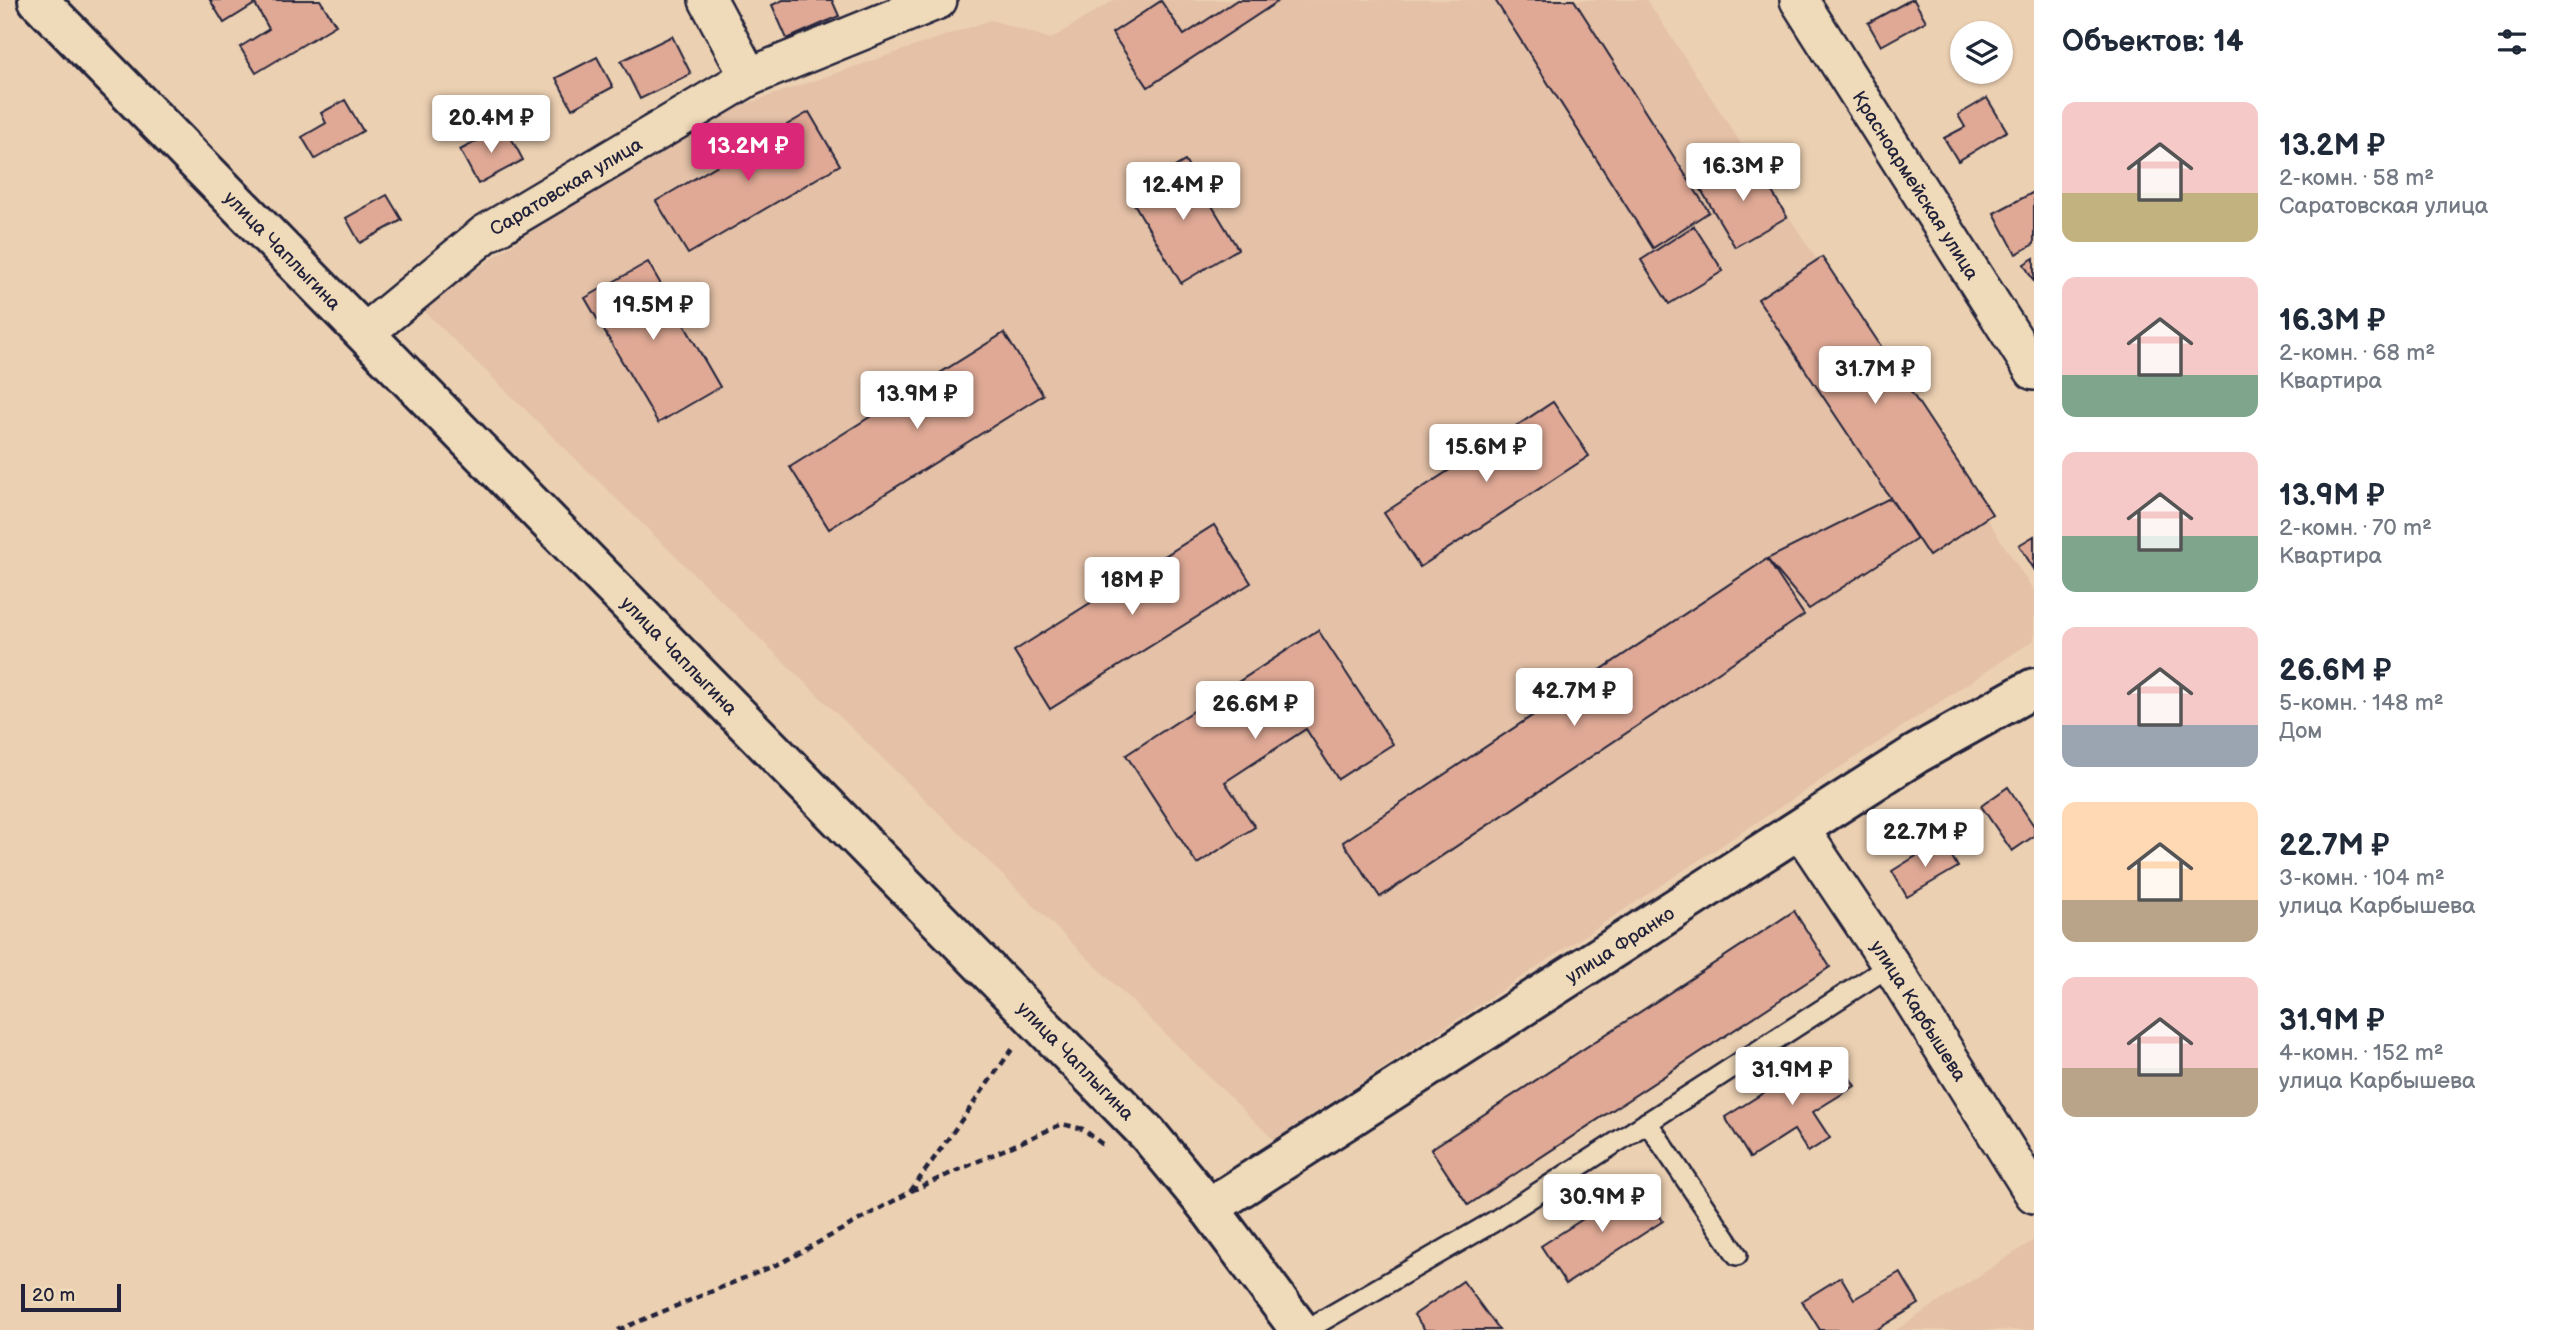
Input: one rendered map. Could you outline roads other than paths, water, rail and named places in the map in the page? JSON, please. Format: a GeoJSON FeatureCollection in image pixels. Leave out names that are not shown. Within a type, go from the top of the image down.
{"type":"FeatureCollection","features":[{"type":"Feature","properties":{"kind":"main road","name":"улица Чаплыгина"},"geometry":{"type":"LineString","coordinates":[[38,0],[366,332],[1148,1134],[1209,1208],[1300,1330]]}},
{"type":"Feature","properties":{"kind":"main road","name":"улица Франко"},"geometry":{"type":"LineString","coordinates":[[1209,1208],[1916,754],[2034,688]]}},
{"type":"Feature","properties":{"kind":"street"},"geometry":{"type":"LineString","coordinates":[[708,0],[749,77]]}},
{"type":"Feature","properties":{"kind":"street","name":"Саратовская улица"},"geometry":{"type":"LineString","coordinates":[[366,332],[485,234],[749,77],[938,0]]}},
{"type":"Feature","properties":{"kind":"street","name":"Красноармейская улица"},"geometry":{"type":"LineString","coordinates":[[1799,0],[2034,371]]}},
{"type":"Feature","properties":{"kind":"street","name":"улица Карбышева"},"geometry":{"type":"LineString","coordinates":[[1800,829],[1891,965],[2034,1194]]}},
{"type":"Feature","properties":{"kind":"lane"},"geometry":{"type":"LineString","coordinates":[[1306,1330],[1493,1222],[1891,965]]}},
{"type":"Feature","properties":{"kind":"lane"},"geometry":{"type":"LineString","coordinates":[[1647,1122],[1738,1255]]}}]}
